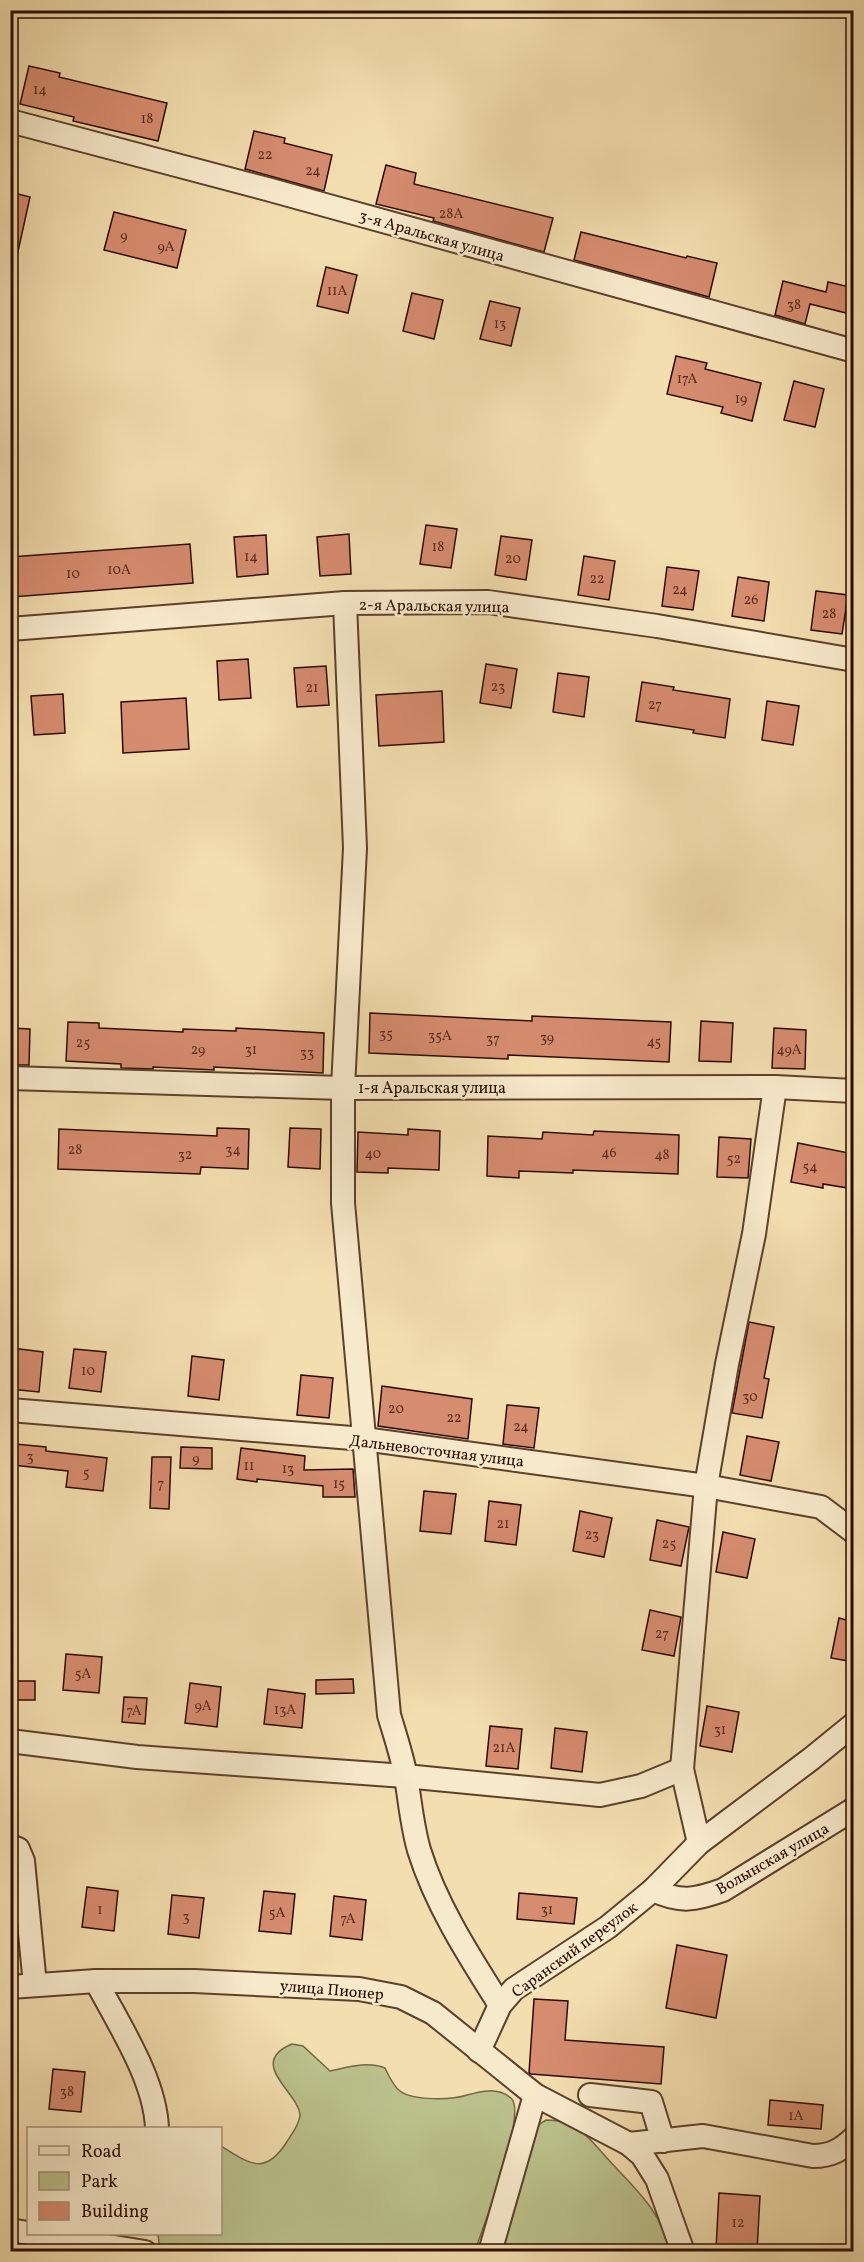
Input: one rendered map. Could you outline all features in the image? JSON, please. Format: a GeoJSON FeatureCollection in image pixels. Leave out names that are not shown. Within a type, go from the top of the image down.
{"type":"FeatureCollection","features":[{"type":"Feature","properties":{"kind":"street","name":"3-я Аральская улица"},"geometry":{"type":"LineString","coordinates":[[10,121],[279,192],[854,351]]}},
{"type":"Feature","properties":{"kind":"street","name":"2-я Аральская улица"},"geometry":{"type":"LineString","coordinates":[[10,629],[345,603],[488,602],[657,626],[854,660]]}},
{"type":"Feature","properties":{"kind":"street"},"geometry":{"type":"LineString","coordinates":[[345,603],[355,848],[344,1088],[343,1203],[389,1715],[405,1776],[412,1822],[432,1883],[456,1932],[500,2005]]}},
{"type":"Feature","properties":{"kind":"street","name":"1-я Аральская улица"},"geometry":{"type":"LineString","coordinates":[[10,1078],[344,1088],[775,1087],[854,1091]]}},
{"type":"Feature","properties":{"kind":"street"},"geometry":{"type":"LineString","coordinates":[[699,1843],[682,1769],[706,1486],[754,1234],[775,1087]]}},
{"type":"Feature","properties":{"kind":"street","name":"Дальневосточная улица"},"geometry":{"type":"LineString","coordinates":[[10,1410],[364,1439],[706,1486],[821,1507],[854,1532]]}},
{"type":"Feature","properties":{"kind":"street","name":"Саранский переулок"},"geometry":{"type":"LineString","coordinates":[[478,2051],[500,2005],[514,1989],[608,1927],[653,1890],[699,1843],[854,1724]]}},
{"type":"Feature","properties":{"kind":"street"},"geometry":{"type":"LineString","coordinates":[[10,1741],[137,1757],[405,1776],[600,1796],[641,1786],[682,1769]]}},
{"type":"Feature","properties":{"kind":"street","name":"Волынская улица"},"geometry":{"type":"LineString","coordinates":[[653,1890],[672,1898],[699,1898],[723,1890],[854,1809]]}},
{"type":"Feature","properties":{"kind":"street"},"geometry":{"type":"LineString","coordinates":[[10,1846],[18,1849],[23,1861],[35,1984]]}},
{"type":"Feature","properties":{"kind":"street"},"geometry":{"type":"LineString","coordinates":[[96,1981],[142,2071],[153,2100],[157,2127]]}},
{"type":"Feature","properties":{"kind":"street","name":"улица Пионер"},"geometry":{"type":"LineString","coordinates":[[10,1987],[96,1981],[252,1983],[383,1993],[418,2004],[433,2013],[535,2095],[629,2144],[642,2155],[657,2179],[683,2252]]}},
{"type":"Feature","properties":{"kind":"street"},"geometry":{"type":"LineString","coordinates":[[490,2252],[535,2095]]}},
{"type":"Feature","properties":{"kind":"street"},"geometry":{"type":"LineString","coordinates":[[591,2095],[651,2102],[663,2141]]}},
{"type":"Feature","properties":{"kind":"street"},"geometry":{"type":"LineString","coordinates":[[629,2144],[703,2136],[813,2156],[825,2156],[834,2154],[854,2138]]}},
{"type":"Feature","properties":{"kind":"street"},"geometry":{"type":"LineString","coordinates":[[10,2230],[27,2233]]}},
{"type":"Feature","properties":{"kind":"street"},"geometry":{"type":"LineString","coordinates":[[42,2235],[140,2247]]}},
{"type":"Feature","properties":{"kind":"green space"},"geometry":{"type":"Polygon","coordinates":[[[292,2044],[303,2046],[330,2071],[365,2065],[385,2068],[398,2089],[414,2097],[452,2098],[489,2091],[501,2092],[511,2098],[515,2108],[509,2147],[475,2251],[166,2251],[159,2243],[158,2235],[222,2235],[222,2147],[250,2162],[265,2163],[280,2151],[294,2132],[300,2115],[292,2097],[274,2069],[274,2060],[279,2052],[292,2044]]]}},
{"type":"Feature","properties":{"kind":"green space"},"geometry":{"type":"Polygon","coordinates":[[[546,2120],[569,2124],[594,2143],[653,2211],[666,2237],[669,2251],[498,2252],[538,2125],[546,2120]]]}},
{"type":"Feature","properties":{"kind":"building"},"geometry":{"type":"Polygon","coordinates":[[[29,66],[60,73],[59,77],[167,103],[158,141],[73,121],[74,117],[20,104],[29,66]]]}},
{"type":"Feature","properties":{"kind":"building"},"geometry":{"type":"Polygon","coordinates":[[[254,131],[285,138],[284,143],[332,155],[324,191],[245,169],[254,131]]]}},
{"type":"Feature","properties":{"kind":"building"},"geometry":{"type":"Polygon","coordinates":[[[386,165],[416,173],[414,184],[553,218],[544,252],[433,221],[434,218],[376,204],[386,165]]]}},
{"type":"Feature","properties":{"kind":"building"},"geometry":{"type":"Polygon","coordinates":[[[10,192],[30,197],[17,256],[10,255],[10,192]]]}},
{"type":"Feature","properties":{"kind":"building"},"geometry":{"type":"Polygon","coordinates":[[[114,212],[186,230],[177,268],[104,250],[114,212]]]}},
{"type":"Feature","properties":{"kind":"building"},"geometry":{"type":"Polygon","coordinates":[[[581,232],[686,258],[687,256],[717,263],[709,297],[574,260],[581,232]]]}},
{"type":"Feature","properties":{"kind":"building"},"geometry":{"type":"Polygon","coordinates":[[[326,267],[357,275],[348,313],[317,306],[326,267]]]}},
{"type":"Feature","properties":{"kind":"building"},"geometry":{"type":"Polygon","coordinates":[[[783,281],[826,292],[828,282],[854,288],[854,315],[810,304],[805,324],[775,315],[783,281]]]}},
{"type":"Feature","properties":{"kind":"building"},"geometry":{"type":"Polygon","coordinates":[[[412,293],[443,300],[434,339],[403,331],[412,293]]]}},
{"type":"Feature","properties":{"kind":"building"},"geometry":{"type":"Polygon","coordinates":[[[490,301],[520,308],[511,346],[480,339],[490,301]]]}},
{"type":"Feature","properties":{"kind":"building"},"geometry":{"type":"Polygon","coordinates":[[[676,356],[707,363],[705,369],[761,383],[752,421],[721,413],[723,407],[667,394],[676,356]]]}},
{"type":"Feature","properties":{"kind":"building"},"geometry":{"type":"Polygon","coordinates":[[[794,381],[824,389],[815,427],[784,420],[794,381]]]}},
{"type":"Feature","properties":{"kind":"building"},"geometry":{"type":"Polygon","coordinates":[[[426,525],[457,529],[451,568],[420,564],[426,525]]]}},
{"type":"Feature","properties":{"kind":"building"},"geometry":{"type":"Polygon","coordinates":[[[349,534],[351,574],[320,576],[317,537],[349,534]]]}},
{"type":"Feature","properties":{"kind":"building"},"geometry":{"type":"Polygon","coordinates":[[[266,535],[268,574],[237,577],[234,537],[266,535]]]}},
{"type":"Feature","properties":{"kind":"building"},"geometry":{"type":"Polygon","coordinates":[[[501,536],[532,540],[526,580],[495,575],[501,536]]]}},
{"type":"Feature","properties":{"kind":"building"},"geometry":{"type":"Polygon","coordinates":[[[190,544],[193,583],[12,597],[10,557],[190,544]]]}},
{"type":"Feature","properties":{"kind":"building"},"geometry":{"type":"Polygon","coordinates":[[[584,556],[615,561],[609,600],[578,595],[584,556]]]}},
{"type":"Feature","properties":{"kind":"building"},"geometry":{"type":"Polygon","coordinates":[[[667,567],[699,571],[693,610],[662,606],[667,567]]]}},
{"type":"Feature","properties":{"kind":"building"},"geometry":{"type":"Polygon","coordinates":[[[738,577],[769,582],[764,621],[732,616],[738,577]]]}},
{"type":"Feature","properties":{"kind":"building"},"geometry":{"type":"Polygon","coordinates":[[[816,591],[848,595],[842,634],[811,630],[816,591]]]}},
{"type":"Feature","properties":{"kind":"building"},"geometry":{"type":"Polygon","coordinates":[[[248,659],[251,698],[219,700],[217,661],[248,659]]]}},
{"type":"Feature","properties":{"kind":"building"},"geometry":{"type":"Polygon","coordinates":[[[486,664],[517,669],[511,708],[480,703],[486,664]]]}},
{"type":"Feature","properties":{"kind":"building"},"geometry":{"type":"Polygon","coordinates":[[[326,666],[329,705],[297,707],[294,668],[326,666]]]}},
{"type":"Feature","properties":{"kind":"building"},"geometry":{"type":"Polygon","coordinates":[[[558,673],[589,677],[584,717],[553,712],[558,673]]]}},
{"type":"Feature","properties":{"kind":"building"},"geometry":{"type":"Polygon","coordinates":[[[642,682],[674,687],[673,690],[730,699],[725,738],[693,733],[694,730],[636,721],[642,682]]]}},
{"type":"Feature","properties":{"kind":"building"},"geometry":{"type":"Polygon","coordinates":[[[442,691],[444,742],[379,746],[376,695],[442,691]]]}},
{"type":"Feature","properties":{"kind":"building"},"geometry":{"type":"Polygon","coordinates":[[[63,694],[65,733],[34,735],[31,696],[63,694]]]}},
{"type":"Feature","properties":{"kind":"building"},"geometry":{"type":"Polygon","coordinates":[[[186,698],[189,749],[123,753],[121,702],[186,698]]]}},
{"type":"Feature","properties":{"kind":"building"},"geometry":{"type":"Polygon","coordinates":[[[767,701],[799,706],[793,745],[762,740],[767,701]]]}},
{"type":"Feature","properties":{"kind":"building"},"geometry":{"type":"Polygon","coordinates":[[[370,1013],[532,1021],[532,1016],[671,1022],[669,1062],[508,1055],[508,1059],[369,1053],[370,1013]]]}},
{"type":"Feature","properties":{"kind":"building"},"geometry":{"type":"Polygon","coordinates":[[[701,1021],[733,1023],[731,1062],[699,1061],[701,1021]]]}},
{"type":"Feature","properties":{"kind":"building"},"geometry":{"type":"Polygon","coordinates":[[[68,1022],[99,1023],[99,1028],[183,1032],[183,1029],[236,1031],[236,1028],[324,1033],[323,1073],[214,1067],[214,1070],[121,1068],[121,1064],[66,1061],[68,1022]]]}},
{"type":"Feature","properties":{"kind":"building"},"geometry":{"type":"Polygon","coordinates":[[[10,1028],[30,1029],[29,1065],[10,1065],[10,1028]]]}},
{"type":"Feature","properties":{"kind":"building"},"geometry":{"type":"Polygon","coordinates":[[[774,1028],[806,1030],[805,1069],[772,1068],[774,1028]]]}},
{"type":"Feature","properties":{"kind":"building"},"geometry":{"type":"Polygon","coordinates":[[[217,1128],[249,1129],[248,1169],[201,1167],[200,1174],[58,1169],[59,1129],[217,1136],[217,1128]]]}},
{"type":"Feature","properties":{"kind":"building"},"geometry":{"type":"Polygon","coordinates":[[[290,1128],[321,1129],[320,1169],[288,1167],[290,1128]]]}},
{"type":"Feature","properties":{"kind":"building"},"geometry":{"type":"Polygon","coordinates":[[[408,1129],[440,1131],[439,1170],[388,1168],[388,1173],[357,1172],[358,1132],[408,1135],[408,1129]]]}},
{"type":"Feature","properties":{"kind":"building"},"geometry":{"type":"Polygon","coordinates":[[[594,1131],[679,1135],[678,1174],[573,1170],[573,1173],[519,1171],[519,1178],[487,1176],[488,1136],[542,1139],[543,1132],[593,1135],[594,1131]]]}},
{"type":"Feature","properties":{"kind":"building"},"geometry":{"type":"Polygon","coordinates":[[[719,1137],[751,1139],[748,1178],[717,1177],[719,1137]]]}},
{"type":"Feature","properties":{"kind":"building"},"geometry":{"type":"Polygon","coordinates":[[[798,1143],[854,1154],[854,1189],[823,1184],[823,1188],[791,1182],[798,1143]]]}},
{"type":"Feature","properties":{"kind":"building"},"geometry":{"type":"Polygon","coordinates":[[[749,1322],[774,1327],[764,1378],[769,1379],[762,1418],[732,1413],[749,1322]]]}},
{"type":"Feature","properties":{"kind":"building"},"geometry":{"type":"Polygon","coordinates":[[[12,1348],[43,1352],[39,1392],[10,1389],[12,1348]]]}},
{"type":"Feature","properties":{"kind":"building"},"geometry":{"type":"Polygon","coordinates":[[[74,1349],[106,1352],[101,1392],[69,1388],[74,1349]]]}},
{"type":"Feature","properties":{"kind":"building"},"geometry":{"type":"Polygon","coordinates":[[[192,1356],[224,1360],[219,1400],[188,1396],[192,1356]]]}},
{"type":"Feature","properties":{"kind":"building"},"geometry":{"type":"Polygon","coordinates":[[[301,1375],[333,1378],[329,1418],[297,1415],[301,1375]]]}},
{"type":"Feature","properties":{"kind":"building"},"geometry":{"type":"Polygon","coordinates":[[[382,1386],[472,1399],[468,1439],[378,1426],[382,1386]]]}},
{"type":"Feature","properties":{"kind":"building"},"geometry":{"type":"Polygon","coordinates":[[[507,1405],[539,1408],[534,1448],[503,1444],[507,1405]]]}},
{"type":"Feature","properties":{"kind":"building"},"geometry":{"type":"Polygon","coordinates":[[[747,1436],[779,1442],[771,1481],[740,1475],[747,1436]]]}},
{"type":"Feature","properties":{"kind":"building"},"geometry":{"type":"Polygon","coordinates":[[[15,1444],[46,1447],[46,1451],[107,1458],[103,1491],[66,1487],[68,1471],[13,1465],[15,1444]]]}},
{"type":"Feature","properties":{"kind":"building"},"geometry":{"type":"Polygon","coordinates":[[[181,1447],[212,1448],[212,1469],[180,1468],[181,1447]]]}},
{"type":"Feature","properties":{"kind":"building"},"geometry":{"type":"Polygon","coordinates":[[[241,1448],[305,1456],[304,1470],[353,1469],[355,1497],[323,1497],[323,1486],[237,1479],[241,1448]]]}},
{"type":"Feature","properties":{"kind":"building"},"geometry":{"type":"Polygon","coordinates":[[[152,1457],[171,1457],[169,1509],[150,1508],[152,1457]]]}},
{"type":"Feature","properties":{"kind":"building"},"geometry":{"type":"Polygon","coordinates":[[[424,1491],[456,1494],[451,1534],[420,1531],[424,1491]]]}},
{"type":"Feature","properties":{"kind":"building"},"geometry":{"type":"Polygon","coordinates":[[[489,1501],[521,1505],[516,1545],[485,1541],[489,1501]]]}},
{"type":"Feature","properties":{"kind":"building"},"geometry":{"type":"Polygon","coordinates":[[[580,1511],[612,1518],[604,1557],[573,1551],[580,1511]]]}},
{"type":"Feature","properties":{"kind":"building"},"geometry":{"type":"Polygon","coordinates":[[[657,1520],[689,1527],[681,1566],[650,1560],[657,1520]]]}},
{"type":"Feature","properties":{"kind":"building"},"geometry":{"type":"Polygon","coordinates":[[[723,1532],[755,1539],[747,1578],[716,1572],[723,1532]]]}},
{"type":"Feature","properties":{"kind":"building"},"geometry":{"type":"Polygon","coordinates":[[[650,1610],[681,1617],[674,1656],[642,1650],[650,1610]]]}},
{"type":"Feature","properties":{"kind":"building"},"geometry":{"type":"Polygon","coordinates":[[[839,1618],[854,1622],[854,1662],[831,1658],[839,1618]]]}},
{"type":"Feature","properties":{"kind":"building"},"geometry":{"type":"Polygon","coordinates":[[[66,1654],[102,1657],[99,1693],[63,1690],[66,1654]]]}},
{"type":"Feature","properties":{"kind":"building"},"geometry":{"type":"Polygon","coordinates":[[[353,1679],[354,1693],[316,1694],[316,1680],[353,1679]]]}},
{"type":"Feature","properties":{"kind":"building"},"geometry":{"type":"Polygon","coordinates":[[[11,1681],[35,1681],[35,1700],[11,1700],[11,1681]]]}},
{"type":"Feature","properties":{"kind":"building"},"geometry":{"type":"Polygon","coordinates":[[[190,1683],[221,1687],[217,1727],[185,1723],[190,1683]]]}},
{"type":"Feature","properties":{"kind":"building"},"geometry":{"type":"Polygon","coordinates":[[[268,1689],[305,1694],[302,1728],[264,1724],[268,1689]]]}},
{"type":"Feature","properties":{"kind":"building"},"geometry":{"type":"Polygon","coordinates":[[[124,1697],[147,1698],[145,1724],[122,1722],[124,1697]]]}},
{"type":"Feature","properties":{"kind":"building"},"geometry":{"type":"Polygon","coordinates":[[[707,1706],[739,1712],[732,1752],[700,1746],[707,1706]]]}},
{"type":"Feature","properties":{"kind":"building"},"geometry":{"type":"Polygon","coordinates":[[[490,1726],[522,1729],[518,1769],[486,1766],[490,1726]]]}},
{"type":"Feature","properties":{"kind":"building"},"geometry":{"type":"Polygon","coordinates":[[[555,1728],[587,1732],[582,1772],[551,1768],[555,1728]]]}},
{"type":"Feature","properties":{"kind":"building"},"geometry":{"type":"Polygon","coordinates":[[[87,1887],[118,1891],[114,1931],[82,1927],[87,1887]]]}},
{"type":"Feature","properties":{"kind":"building"},"geometry":{"type":"Polygon","coordinates":[[[264,1891],[295,1894],[291,1934],[259,1931],[264,1891]]]}},
{"type":"Feature","properties":{"kind":"building"},"geometry":{"type":"Polygon","coordinates":[[[519,1893],[577,1898],[574,1924],[517,1919],[519,1893]]]}},
{"type":"Feature","properties":{"kind":"building"},"geometry":{"type":"Polygon","coordinates":[[[172,1895],[204,1898],[199,1938],[168,1934],[172,1895]]]}},
{"type":"Feature","properties":{"kind":"building"},"geometry":{"type":"Polygon","coordinates":[[[334,1896],[366,1900],[362,1940],[330,1936],[334,1896]]]}},
{"type":"Feature","properties":{"kind":"building"},"geometry":{"type":"Polygon","coordinates":[[[677,1945],[727,1955],[716,2018],[666,2008],[677,1945]]]}},
{"type":"Feature","properties":{"kind":"building"},"geometry":{"type":"Polygon","coordinates":[[[534,1999],[568,2001],[565,2040],[664,2047],[661,2084],[529,2073],[534,1999]]]}},
{"type":"Feature","properties":{"kind":"building"},"geometry":{"type":"Polygon","coordinates":[[[53,2069],[85,2072],[81,2112],[49,2109],[53,2069]]]}},
{"type":"Feature","properties":{"kind":"building"},"geometry":{"type":"Polygon","coordinates":[[[770,2100],[823,2105],[821,2129],[768,2125],[770,2100]]]}},
{"type":"Feature","properties":{"kind":"building"},"geometry":{"type":"Polygon","coordinates":[[[719,2193],[760,2196],[757,2251],[716,2248],[719,2193]]]}}]}
